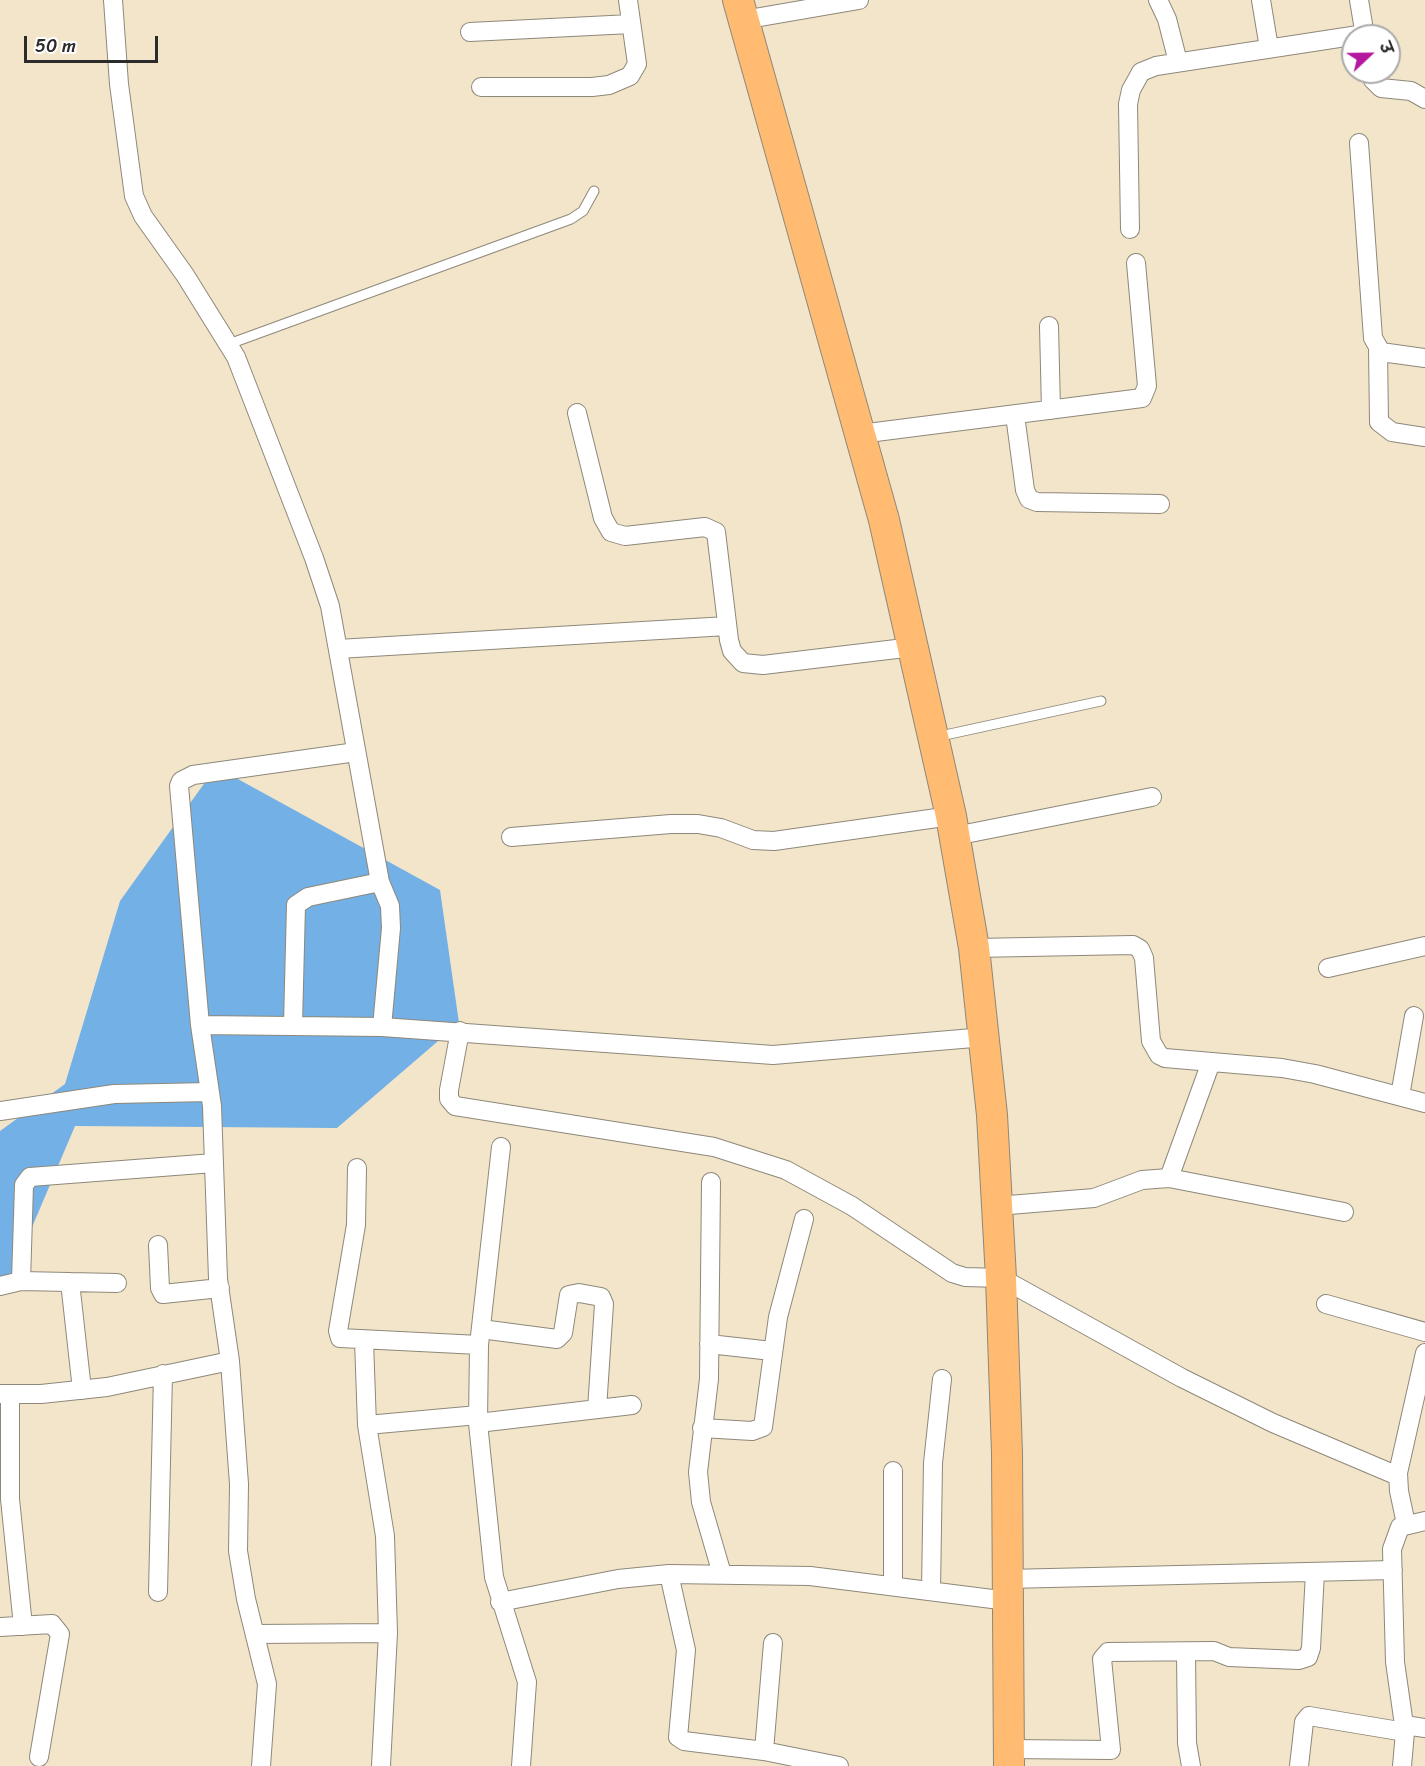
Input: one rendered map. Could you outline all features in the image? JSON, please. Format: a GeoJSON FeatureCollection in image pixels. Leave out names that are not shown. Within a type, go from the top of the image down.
{"type":"FeatureCollection","features":[{"type":"Feature","properties":{"kind":"main road"},"geometry":{"type":"LineString","coordinates":[[740,10],[884,520],[953,826],[974,948],[985,1037],[1001,1292],[1007,1453],[1009,1757]]}},
{"type":"Feature","properties":{"kind":"street"},"geometry":{"type":"LineString","coordinates":[[113,0],[119,84],[134,196],[143,216],[229,344],[241,368],[318,568],[330,606],[380,882],[391,915],[382,1026]]}},
{"type":"Feature","properties":{"kind":"street"},"geometry":{"type":"LineString","coordinates":[[481,87],[592,87],[623,80],[634,72],[637,64],[628,0]]}},
{"type":"Feature","properties":{"kind":"street"},"geometry":{"type":"LineString","coordinates":[[740,10],[859,0]]}},
{"type":"Feature","properties":{"kind":"street"},"geometry":{"type":"LineString","coordinates":[[1158,0],[1167,19],[1178,62]]}},
{"type":"Feature","properties":{"kind":"street"},"geometry":{"type":"LineString","coordinates":[[1261,0],[1269,48]]}},
{"type":"Feature","properties":{"kind":"street"},"geometry":{"type":"LineString","coordinates":[[1359,0],[1363,24]]}},
{"type":"Feature","properties":{"kind":"street"},"geometry":{"type":"LineString","coordinates":[[470,32],[632,24]]}},
{"type":"Feature","properties":{"kind":"street"},"geometry":{"type":"LineString","coordinates":[[1130,229],[1128,104],[1136,78],[1148,68],[1178,62],[1341,38]]}},
{"type":"Feature","properties":{"kind":"street"},"geometry":{"type":"LineString","coordinates":[[1377,84],[1381,88],[1411,91],[1425,99]]}},
{"type":"Feature","properties":{"kind":"street"},"geometry":{"type":"LineString","coordinates":[[1359,143],[1373,338],[1378,348],[1379,422],[1392,432],[1425,437]]}},
{"type":"Feature","properties":{"kind":"street"},"geometry":{"type":"LineString","coordinates":[[860,434],[1133,401],[1145,395],[1147,386],[1136,262]]}},
{"type":"Feature","properties":{"kind":"street"},"geometry":{"type":"LineString","coordinates":[[1049,326],[1051,410]]}},
{"type":"Feature","properties":{"kind":"street"},"geometry":{"type":"LineString","coordinates":[[1378,348],[1387,353],[1425,357]]}},
{"type":"Feature","properties":{"kind":"street"},"geometry":{"type":"LineString","coordinates":[[577,413],[603,518],[611,532],[625,536],[705,527],[716,532],[732,651],[737,658],[751,665],[913,647]]}},
{"type":"Feature","properties":{"kind":"street"},"geometry":{"type":"LineString","coordinates":[[1015,414],[1025,490],[1032,501],[1160,504]]}},
{"type":"Feature","properties":{"kind":"street"},"geometry":{"type":"LineString","coordinates":[[338,649],[728,626]]}},
{"type":"Feature","properties":{"kind":"street"},"geometry":{"type":"LineString","coordinates":[[261,1766],[267,1684],[246,1599],[238,1551],[239,1484],[230,1361],[220,1288],[211,1106],[200,1025],[178,795],[181,781],[194,775],[356,752]]}},
{"type":"Feature","properties":{"kind":"street"},"geometry":{"type":"LineString","coordinates":[[511,837],[671,824],[709,825],[744,838],[774,841],[953,826],[1152,796]]}},
{"type":"Feature","properties":{"kind":"street"},"geometry":{"type":"LineString","coordinates":[[293,1024],[295,911],[298,902],[309,897],[380,882]]}},
{"type":"Feature","properties":{"kind":"street"},"geometry":{"type":"LineString","coordinates":[[974,948],[1137,946],[1144,958],[1151,1041],[1155,1051],[1165,1058],[1315,1074],[1425,1103]]}},
{"type":"Feature","properties":{"kind":"street"},"geometry":{"type":"LineString","coordinates":[[1328,968],[1425,946]]}},
{"type":"Feature","properties":{"kind":"street"},"geometry":{"type":"LineString","coordinates":[[1400,1096],[1414,1016]]}},
{"type":"Feature","properties":{"kind":"street"},"geometry":{"type":"LineString","coordinates":[[200,1025],[382,1026],[773,1055],[985,1037]]}},
{"type":"Feature","properties":{"kind":"street"},"geometry":{"type":"LineString","coordinates":[[460,1031],[449,1090],[449,1099],[455,1106],[714,1147],[786,1170],[822,1188],[951,1273],[1001,1292],[1273,1423],[1398,1476]]}},
{"type":"Feature","properties":{"kind":"street"},"geometry":{"type":"LineString","coordinates":[[1169,1178],[1211,1062]]}},
{"type":"Feature","properties":{"kind":"street"},"geometry":{"type":"LineString","coordinates":[[0,1111],[114,1094],[211,1106]]}},
{"type":"Feature","properties":{"kind":"street"},"geometry":{"type":"LineString","coordinates":[[501,1147],[480,1337],[478,1419],[492,1569],[500,1602],[520,1653],[527,1682],[522,1766]]}},
{"type":"Feature","properties":{"kind":"street"},"geometry":{"type":"LineString","coordinates":[[21,1281],[24,1185],[27,1178],[214,1163]]}},
{"type":"Feature","properties":{"kind":"street"},"geometry":{"type":"LineString","coordinates":[[357,1168],[356,1225],[338,1331],[342,1339],[364,1341],[480,1337],[557,1339],[563,1333],[569,1295],[579,1293],[601,1297],[604,1304],[597,1409]]}},
{"type":"Feature","properties":{"kind":"street"},"geometry":{"type":"LineString","coordinates":[[997,1206],[1094,1198],[1142,1180],[1169,1178],[1344,1212]]}},
{"type":"Feature","properties":{"kind":"street"},"geometry":{"type":"LineString","coordinates":[[711,1182],[709,1379],[702,1428],[699,1486],[722,1574]]}},
{"type":"Feature","properties":{"kind":"street"},"geometry":{"type":"LineString","coordinates":[[702,1428],[752,1431],[761,1429],[778,1317],[804,1220]]}},
{"type":"Feature","properties":{"kind":"street"},"geometry":{"type":"LineString","coordinates":[[158,1245],[160,1288],[163,1294],[220,1288]]}},
{"type":"Feature","properties":{"kind":"street"},"geometry":{"type":"LineString","coordinates":[[0,1286],[21,1281],[117,1283]]}},
{"type":"Feature","properties":{"kind":"street"},"geometry":{"type":"LineString","coordinates":[[70,1282],[82,1389]]}},
{"type":"Feature","properties":{"kind":"street"},"geometry":{"type":"LineString","coordinates":[[1326,1304],[1425,1332]]}},
{"type":"Feature","properties":{"kind":"street"},"geometry":{"type":"LineString","coordinates":[[364,1341],[367,1425],[383,1517],[388,1633],[381,1766]]}},
{"type":"Feature","properties":{"kind":"street"},"geometry":{"type":"LineString","coordinates":[[709,1344],[772,1351]]}},
{"type":"Feature","properties":{"kind":"street"},"geometry":{"type":"LineString","coordinates":[[1402,1766],[1405,1729],[1395,1662],[1393,1570],[1398,1535],[1398,1476],[1425,1353]]}},
{"type":"Feature","properties":{"kind":"street"},"geometry":{"type":"LineString","coordinates":[[23,1626],[10,1510],[5,1394],[82,1389],[230,1361]]}},
{"type":"Feature","properties":{"kind":"street"},"geometry":{"type":"LineString","coordinates":[[158,1592],[157,1515],[163,1374]]}},
{"type":"Feature","properties":{"kind":"street"},"geometry":{"type":"LineString","coordinates":[[931,1591],[933,1463],[942,1379]]}},
{"type":"Feature","properties":{"kind":"street"},"geometry":{"type":"LineString","coordinates":[[367,1425],[478,1419],[632,1405]]}},
{"type":"Feature","properties":{"kind":"street"},"geometry":{"type":"LineString","coordinates":[[892,1586],[893,1471]]}},
{"type":"Feature","properties":{"kind":"street"},"geometry":{"type":"LineString","coordinates":[[1398,1535],[1425,1521]]}},
{"type":"Feature","properties":{"kind":"street"},"geometry":{"type":"LineString","coordinates":[[500,1602],[618,1579],[669,1574],[810,1576],[931,1591],[1007,1590],[1315,1572],[1393,1570]]}},
{"type":"Feature","properties":{"kind":"street"},"geometry":{"type":"LineString","coordinates":[[1009,1757],[1111,1750],[1113,1744],[1102,1665],[1105,1653],[1214,1651],[1229,1657],[1287,1659],[1308,1657],[1311,1648],[1315,1572]]}},
{"type":"Feature","properties":{"kind":"street"},"geometry":{"type":"LineString","coordinates":[[669,1574],[686,1650],[678,1737],[684,1741],[764,1751],[839,1766]]}},
{"type":"Feature","properties":{"kind":"street"},"geometry":{"type":"LineString","coordinates":[[0,1627],[52,1624],[60,1634],[39,1757]]}},
{"type":"Feature","properties":{"kind":"street"},"geometry":{"type":"LineString","coordinates":[[256,1634],[388,1633]]}},
{"type":"Feature","properties":{"kind":"street"},"geometry":{"type":"LineString","coordinates":[[764,1751],[773,1643]]}},
{"type":"Feature","properties":{"kind":"street"},"geometry":{"type":"LineString","coordinates":[[1186,1653],[1187,1743],[1191,1766]]}},
{"type":"Feature","properties":{"kind":"street"},"geometry":{"type":"LineString","coordinates":[[1299,1766],[1304,1722],[1309,1716],[1405,1729],[1425,1728]]}},
{"type":"Feature","properties":{"kind":"lane"},"geometry":{"type":"LineString","coordinates":[[229,344],[571,219],[583,211],[594,191]]}},
{"type":"Feature","properties":{"kind":"lane"},"geometry":{"type":"LineString","coordinates":[[933,738],[1101,701]]}},
{"type":"Feature","properties":{"kind":"water"},"geometry":{"type":"Polygon","coordinates":[[[216,767],[440,890],[459,1023],[337,1128],[75,1126],[7,1286],[0,1288],[0,1131],[65,1084],[120,901],[216,767]]]}}]}
